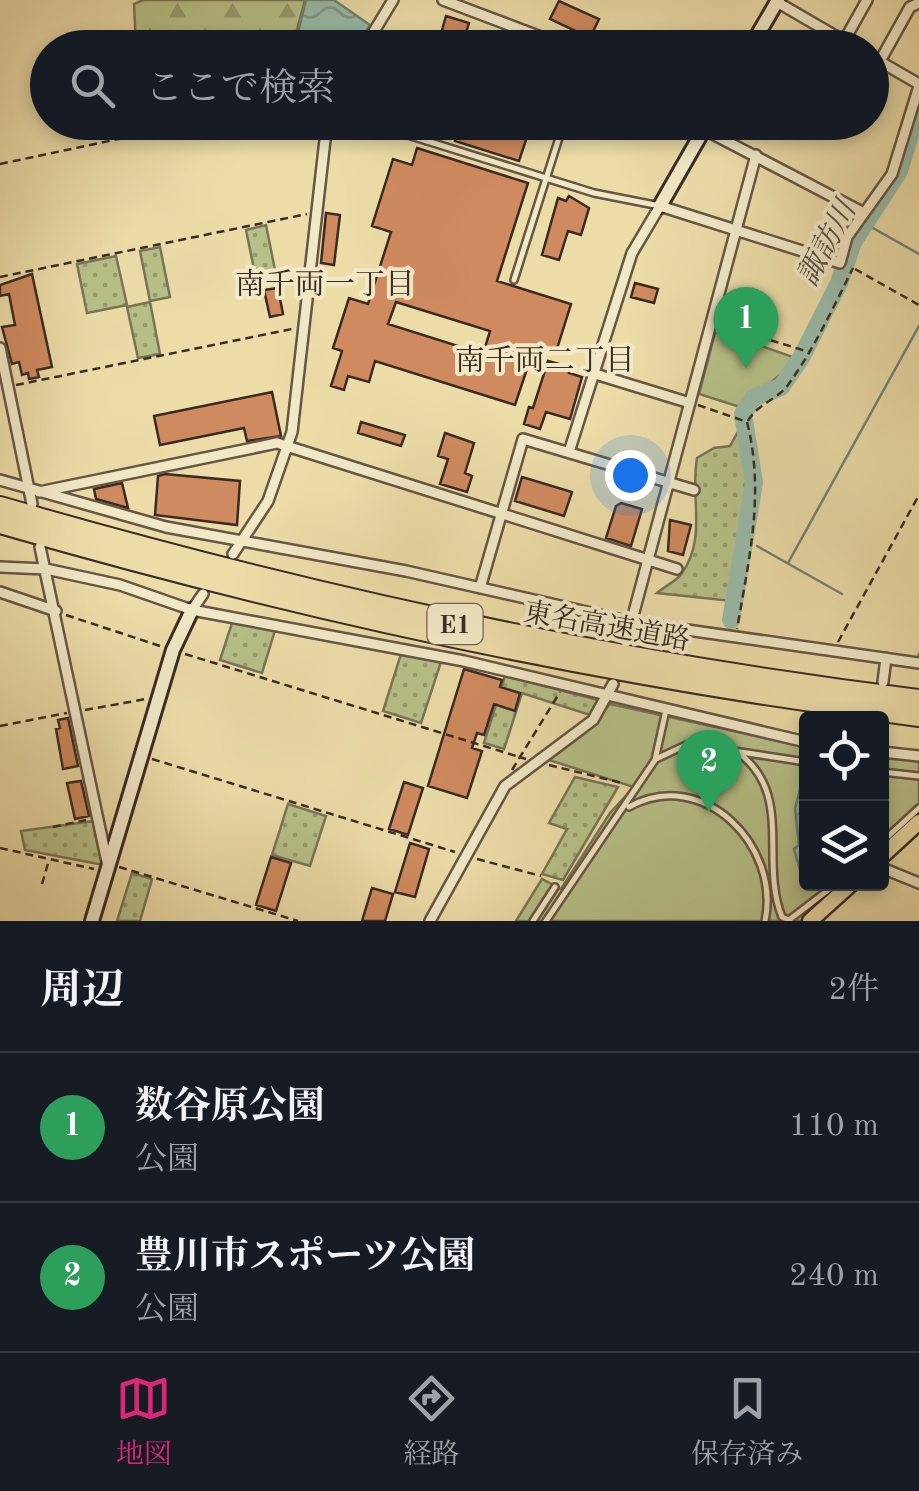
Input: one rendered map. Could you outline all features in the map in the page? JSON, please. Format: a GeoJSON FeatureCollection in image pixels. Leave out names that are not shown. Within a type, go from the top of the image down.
{"type":"FeatureCollection","features":[{"type":"Feature","properties":{"kind":"highway","name":"東名高速道路"},"geometry":{"type":"LineString","coordinates":[[0,506],[220,568],[472,628],[756,680],[919,700]]}},
{"type":"Feature","properties":{"kind":"highway","name":"東名高速道路"},"geometry":{"type":"LineString","coordinates":[[0,524],[325,613],[545,660],[731,693],[919,717]]}},
{"type":"Feature","properties":{"kind":"main road"},"geometry":{"type":"LineString","coordinates":[[889,850],[919,822]]}},
{"type":"Feature","properties":{"kind":"main road"},"geometry":{"type":"LineString","coordinates":[[810,921],[843,891]]}},
{"type":"Feature","properties":{"kind":"street"},"geometry":{"type":"LineString","coordinates":[[375,30],[393,0]]}},
{"type":"Feature","properties":{"kind":"street"},"geometry":{"type":"LineString","coordinates":[[444,0],[523,30]]}},
{"type":"Feature","properties":{"kind":"street"},"geometry":{"type":"LineString","coordinates":[[850,30],[867,0]]}},
{"type":"Feature","properties":{"kind":"street"},"geometry":{"type":"LineString","coordinates":[[761,30],[778,1],[826,30]]}},
{"type":"Feature","properties":{"kind":"street"},"geometry":{"type":"LineString","coordinates":[[889,39],[910,7],[919,4]]}},
{"type":"Feature","properties":{"kind":"street"},"geometry":{"type":"LineString","coordinates":[[660,206],[840,263],[847,237],[892,174],[919,85],[889,67]]}},
{"type":"Feature","properties":{"kind":"street"},"geometry":{"type":"LineString","coordinates":[[233,554],[268,501],[288,445],[325,140]]}},
{"type":"Feature","properties":{"kind":"street"},"geometry":{"type":"LineString","coordinates":[[568,452],[632,253],[699,140]]}},
{"type":"Feature","properties":{"kind":"street"},"geometry":{"type":"LineString","coordinates":[[731,140],[864,213]]}},
{"type":"Feature","properties":{"kind":"street"},"geometry":{"type":"LineString","coordinates":[[626,642],[756,155]]}},
{"type":"Feature","properties":{"kind":"street"},"geometry":{"type":"LineString","coordinates":[[0,348],[32,495]]}},
{"type":"Feature","properties":{"kind":"street"},"geometry":{"type":"LineString","coordinates":[[592,373],[690,402]]}},
{"type":"Feature","properties":{"kind":"street"},"geometry":{"type":"LineString","coordinates":[[480,588],[523,438],[694,490]]}},
{"type":"Feature","properties":{"kind":"street"},"geometry":{"type":"LineString","coordinates":[[32,495],[277,443],[500,517],[677,569]]}},
{"type":"Feature","properties":{"kind":"street"},"geometry":{"type":"LineString","coordinates":[[0,480],[32,495],[105,514],[631,622],[919,664]]}},
{"type":"Feature","properties":{"kind":"street"},"geometry":{"type":"LineString","coordinates":[[40,547],[106,867]]}},
{"type":"Feature","properties":{"kind":"street"},"geometry":{"type":"LineString","coordinates":[[0,566],[46,569],[120,586],[192,610],[464,661],[799,740]]}},
{"type":"Feature","properties":{"kind":"street"},"geometry":{"type":"LineString","coordinates":[[0,592],[56,611]]}},
{"type":"Feature","properties":{"kind":"street"},"geometry":{"type":"LineString","coordinates":[[92,921],[173,650],[203,594]]}},
{"type":"Feature","properties":{"kind":"street"},"geometry":{"type":"LineString","coordinates":[[883,682],[886,658]]}},
{"type":"Feature","properties":{"kind":"street"},"geometry":{"type":"LineString","coordinates":[[430,921],[505,786],[542,763],[593,720],[613,684]]}},
{"type":"Feature","properties":{"kind":"street"},"geometry":{"type":"LineString","coordinates":[[889,753],[919,756]]}},
{"type":"Feature","properties":{"kind":"street"},"geometry":{"type":"LineString","coordinates":[[889,871],[919,883]]}},
{"type":"Feature","properties":{"kind":"lane"},"geometry":{"type":"LineString","coordinates":[[423,140],[547,178],[660,206]]}},
{"type":"Feature","properties":{"kind":"lane"},"geometry":{"type":"LineString","coordinates":[[514,280],[559,140]]}},
{"type":"Feature","properties":{"kind":"lane"},"geometry":{"type":"LineString","coordinates":[[626,808],[655,760],[666,710]]}},
{"type":"Feature","properties":{"kind":"lane"},"geometry":{"type":"LineString","coordinates":[[655,760],[688,744],[799,761]]}},
{"type":"Feature","properties":{"kind":"lane"},"geometry":{"type":"LineString","coordinates":[[736,751],[756,767],[771,795],[782,916],[794,920],[828,891]]}},
{"type":"Feature","properties":{"kind":"lane"},"geometry":{"type":"LineString","coordinates":[[889,773],[919,776]]}},
{"type":"Feature","properties":{"kind":"lane"},"geometry":{"type":"LineString","coordinates":[[550,919],[609,823],[644,799],[672,796],[692,798],[726,815],[752,844],[764,868],[768,894],[765,921]]}},
{"type":"Feature","properties":{"kind":"lane"},"geometry":{"type":"LineString","coordinates":[[889,836],[919,808]]}},
{"type":"Feature","properties":{"kind":"lane"},"geometry":{"type":"LineString","coordinates":[[533,921],[555,887]]}},
{"type":"Feature","properties":{"kind":"path"},"geometry":{"type":"LineString","coordinates":[[0,164],[114,140]]}},
{"type":"Feature","properties":{"kind":"path"},"geometry":{"type":"LineString","coordinates":[[0,277],[316,212]]}},
{"type":"Feature","properties":{"kind":"path"},"geometry":{"type":"LineString","coordinates":[[840,263],[919,305]]}},
{"type":"Feature","properties":{"kind":"path"},"geometry":{"type":"LineString","coordinates":[[736,636],[758,474],[747,422],[756,407],[784,391],[810,353],[853,268]]}},
{"type":"Feature","properties":{"kind":"path"},"geometry":{"type":"LineString","coordinates":[[713,322],[810,353]]}},
{"type":"Feature","properties":{"kind":"path"},"geometry":{"type":"LineString","coordinates":[[8,387],[302,327]]}},
{"type":"Feature","properties":{"kind":"path"},"geometry":{"type":"LineString","coordinates":[[690,402],[747,422]]}},
{"type":"Feature","properties":{"kind":"path"},"geometry":{"type":"LineString","coordinates":[[834,650],[919,494]]}},
{"type":"Feature","properties":{"kind":"path"},"geometry":{"type":"LineString","coordinates":[[56,611],[518,756],[622,783]]}},
{"type":"Feature","properties":{"kind":"path"},"geometry":{"type":"LineString","coordinates":[[505,786],[518,756],[564,687]]}},
{"type":"Feature","properties":{"kind":"path"},"geometry":{"type":"LineString","coordinates":[[141,756],[541,876]]}},
{"type":"Feature","properties":{"kind":"path"},"geometry":{"type":"LineString","coordinates":[[52,827],[98,818]]}},
{"type":"Feature","properties":{"kind":"path"},"geometry":{"type":"LineString","coordinates":[[0,848],[106,867],[298,921]]}},
{"type":"Feature","properties":{"kind":"path"},"geometry":{"type":"LineString","coordinates":[[42,884],[49,858]]}},
{"type":"Feature","properties":{"kind":"green space"},"geometry":{"type":"Polygon","coordinates":[[[143,0],[305,0],[297,30],[135,30],[134,4],[143,0]]]}},
{"type":"Feature","properties":{"kind":"green space"},"geometry":{"type":"Polygon","coordinates":[[[266,225],[276,275],[256,279],[246,230],[266,225]]]}},
{"type":"Feature","properties":{"kind":"green space"},"geometry":{"type":"Polygon","coordinates":[[[160,247],[170,297],[150,301],[140,251],[160,247]]]}},
{"type":"Feature","properties":{"kind":"green space"},"geometry":{"type":"Polygon","coordinates":[[[116,256],[127,305],[87,313],[77,264],[116,256]]]}},
{"type":"Feature","properties":{"kind":"green space"},"geometry":{"type":"Polygon","coordinates":[[[150,302],[160,354],[138,358],[127,307],[150,302]]]}},
{"type":"Feature","properties":{"kind":"green space"},"geometry":{"type":"Polygon","coordinates":[[[715,333],[796,358],[743,408],[699,394],[715,333]]]}},
{"type":"Feature","properties":{"kind":"green space"},"geometry":{"type":"Polygon","coordinates":[[[740,428],[749,488],[731,601],[657,593],[680,576],[690,560],[696,532],[697,458],[714,448],[730,446],[740,428]]]}},
{"type":"Feature","properties":{"kind":"green space"},"geometry":{"type":"Polygon","coordinates":[[[232,623],[276,627],[262,673],[220,660],[232,623]]]}},
{"type":"Feature","properties":{"kind":"green space"},"geometry":{"type":"Polygon","coordinates":[[[401,654],[441,662],[421,723],[383,711],[401,654]]]}},
{"type":"Feature","properties":{"kind":"green space"},"geometry":{"type":"Polygon","coordinates":[[[505,676],[602,701],[593,716],[522,693],[504,749],[484,743],[505,676]]]}},
{"type":"Feature","properties":{"kind":"green space"},"geometry":{"type":"Polygon","coordinates":[[[610,704],[799,745],[799,891],[836,891],[803,921],[516,921],[542,879],[561,889],[610,813],[634,787],[549,760],[585,733],[610,704]]]}},
{"type":"Feature","properties":{"kind":"green space"},"geometry":{"type":"Polygon","coordinates":[[[889,758],[919,761],[919,816],[889,844],[889,758]]]}},
{"type":"Feature","properties":{"kind":"green space"},"geometry":{"type":"Polygon","coordinates":[[[575,777],[618,787],[563,880],[542,874],[567,829],[549,823],[575,777]]]}},
{"type":"Feature","properties":{"kind":"green space"},"geometry":{"type":"Polygon","coordinates":[[[288,804],[326,816],[310,866],[272,855],[288,804]]]}},
{"type":"Feature","properties":{"kind":"green space"},"geometry":{"type":"Polygon","coordinates":[[[94,821],[103,865],[25,850],[21,831],[94,821]]]}},
{"type":"Feature","properties":{"kind":"green space"},"geometry":{"type":"Polygon","coordinates":[[[132,873],[152,879],[140,921],[117,921],[132,873]]]}},
{"type":"Feature","properties":{"kind":"water"},"geometry":{"type":"Polygon","coordinates":[[[306,0],[334,0],[370,25],[367,30],[298,30],[306,0]]]}},
{"type":"Feature","properties":{"kind":"water"},"geometry":{"type":"Polygon","coordinates":[[[799,794],[799,845],[795,808],[799,794]]]}},
{"type":"Feature","properties":{"kind":"building"},"geometry":{"type":"Polygon","coordinates":[[[559,1],[599,19],[594,30],[573,30],[550,19],[559,1]]]}},
{"type":"Feature","properties":{"kind":"building"},"geometry":{"type":"Polygon","coordinates":[[[446,16],[469,23],[467,30],[442,30],[446,16]]]}},
{"type":"Feature","properties":{"kind":"building"},"geometry":{"type":"Polygon","coordinates":[[[455,140],[526,140],[519,161],[455,140]]]}},
{"type":"Feature","properties":{"kind":"building"},"geometry":{"type":"Polygon","coordinates":[[[417,148],[528,183],[497,281],[571,304],[556,352],[535,345],[515,405],[375,361],[369,382],[348,376],[344,390],[331,386],[342,351],[333,348],[349,298],[368,304],[391,232],[372,226],[393,159],[412,165],[417,148]],[[396,302],[388,324],[483,354],[490,331],[396,302]]]}},
{"type":"Feature","properties":{"kind":"building"},"geometry":{"type":"Polygon","coordinates":[[[569,196],[589,208],[581,235],[568,231],[559,260],[542,255],[558,198],[566,201],[569,196]]]}},
{"type":"Feature","properties":{"kind":"building"},"geometry":{"type":"Polygon","coordinates":[[[326,213],[340,215],[334,265],[321,263],[326,213]]]}},
{"type":"Feature","properties":{"kind":"building"},"geometry":{"type":"Polygon","coordinates":[[[32,274],[52,367],[37,370],[39,377],[29,379],[28,373],[22,375],[19,362],[12,364],[2,327],[15,325],[9,294],[0,296],[0,285],[32,274]]]}},
{"type":"Feature","properties":{"kind":"building"},"geometry":{"type":"Polygon","coordinates":[[[635,283],[658,289],[654,303],[631,297],[635,283]]]}},
{"type":"Feature","properties":{"kind":"building"},"geometry":{"type":"Polygon","coordinates":[[[278,288],[283,314],[270,317],[264,290],[278,288]]]}},
{"type":"Feature","properties":{"kind":"building"},"geometry":{"type":"Polygon","coordinates":[[[548,361],[570,367],[569,373],[582,377],[570,419],[546,412],[540,429],[524,424],[548,361]]]}},
{"type":"Feature","properties":{"kind":"building"},"geometry":{"type":"Polygon","coordinates":[[[272,392],[281,436],[247,441],[244,428],[160,445],[154,416],[272,392]]]}},
{"type":"Feature","properties":{"kind":"building"},"geometry":{"type":"Polygon","coordinates":[[[361,422],[405,435],[401,446],[358,433],[361,422]]]}},
{"type":"Feature","properties":{"kind":"building"},"geometry":{"type":"Polygon","coordinates":[[[445,433],[474,443],[465,473],[472,476],[467,492],[440,484],[448,459],[438,456],[445,433]]]}},
{"type":"Feature","properties":{"kind":"building"},"geometry":{"type":"Polygon","coordinates":[[[158,476],[240,481],[237,525],[155,515],[158,476]]]}},
{"type":"Feature","properties":{"kind":"building"},"geometry":{"type":"Polygon","coordinates":[[[522,477],[572,492],[564,516],[515,501],[522,477]]]}},
{"type":"Feature","properties":{"kind":"building"},"geometry":{"type":"Polygon","coordinates":[[[122,483],[128,508],[96,499],[94,489],[122,483]]]}},
{"type":"Feature","properties":{"kind":"building"},"geometry":{"type":"Polygon","coordinates":[[[621,503],[642,509],[631,546],[606,538],[616,506],[621,503]]]}},
{"type":"Feature","properties":{"kind":"building"},"geometry":{"type":"Polygon","coordinates":[[[670,520],[691,525],[683,555],[668,551],[670,520]]]}},
{"type":"Feature","properties":{"kind":"building"},"geometry":{"type":"Polygon","coordinates":[[[464,669],[502,680],[500,687],[520,693],[515,711],[494,704],[484,735],[477,733],[472,748],[482,751],[467,798],[428,786],[464,669]]]}},
{"type":"Feature","properties":{"kind":"building"},"geometry":{"type":"Polygon","coordinates":[[[68,718],[78,766],[63,769],[56,729],[60,728],[58,720],[68,718]]]}},
{"type":"Feature","properties":{"kind":"building"},"geometry":{"type":"Polygon","coordinates":[[[81,781],[89,816],[75,819],[67,783],[81,781]]]}},
{"type":"Feature","properties":{"kind":"building"},"geometry":{"type":"Polygon","coordinates":[[[404,782],[423,788],[408,835],[389,829],[404,782]]]}},
{"type":"Feature","properties":{"kind":"building"},"geometry":{"type":"Polygon","coordinates":[[[410,843],[429,849],[415,897],[395,892],[410,843]]]}},
{"type":"Feature","properties":{"kind":"building"},"geometry":{"type":"Polygon","coordinates":[[[271,857],[291,863],[276,911],[256,905],[271,857]]]}},
{"type":"Feature","properties":{"kind":"building"},"geometry":{"type":"Polygon","coordinates":[[[372,888],[393,894],[385,921],[362,921],[372,888]]]}},
{"type":"Feature","properties":{"kind":"waterway","name":"諏訪川"},"geometry":{"type":"LineString","coordinates":[[731,620],[754,483],[743,414],[753,398],[781,387],[801,358],[839,283],[853,242],[899,171],[919,106]]}},
{"type":"Feature","properties":{"kind":"waterway"},"geometry":{"type":"LineString","coordinates":[[864,223],[919,254]]}},
{"type":"Feature","properties":{"kind":"waterway"},"geometry":{"type":"LineString","coordinates":[[788,563],[919,326]]}},
{"type":"Feature","properties":{"kind":"waterway"},"geometry":{"type":"LineString","coordinates":[[757,546],[842,594]]}},
{"type":"Feature","properties":{"kind":"place","name":"数谷原公園"},"geometry":{"type":"Point","coordinates":[746,369]}},
{"type":"Feature","properties":{"kind":"place","name":"豊川市スポーツ公園"},"geometry":{"type":"Point","coordinates":[709,812]}},
{"type":"Feature","properties":{"kind":"district","name":"南千両一丁目"},"geometry":{"type":"Point","coordinates":[325,284]}},
{"type":"Feature","properties":{"kind":"district","name":"南千両二丁目"},"geometry":{"type":"Point","coordinates":[545,360]}}]}
